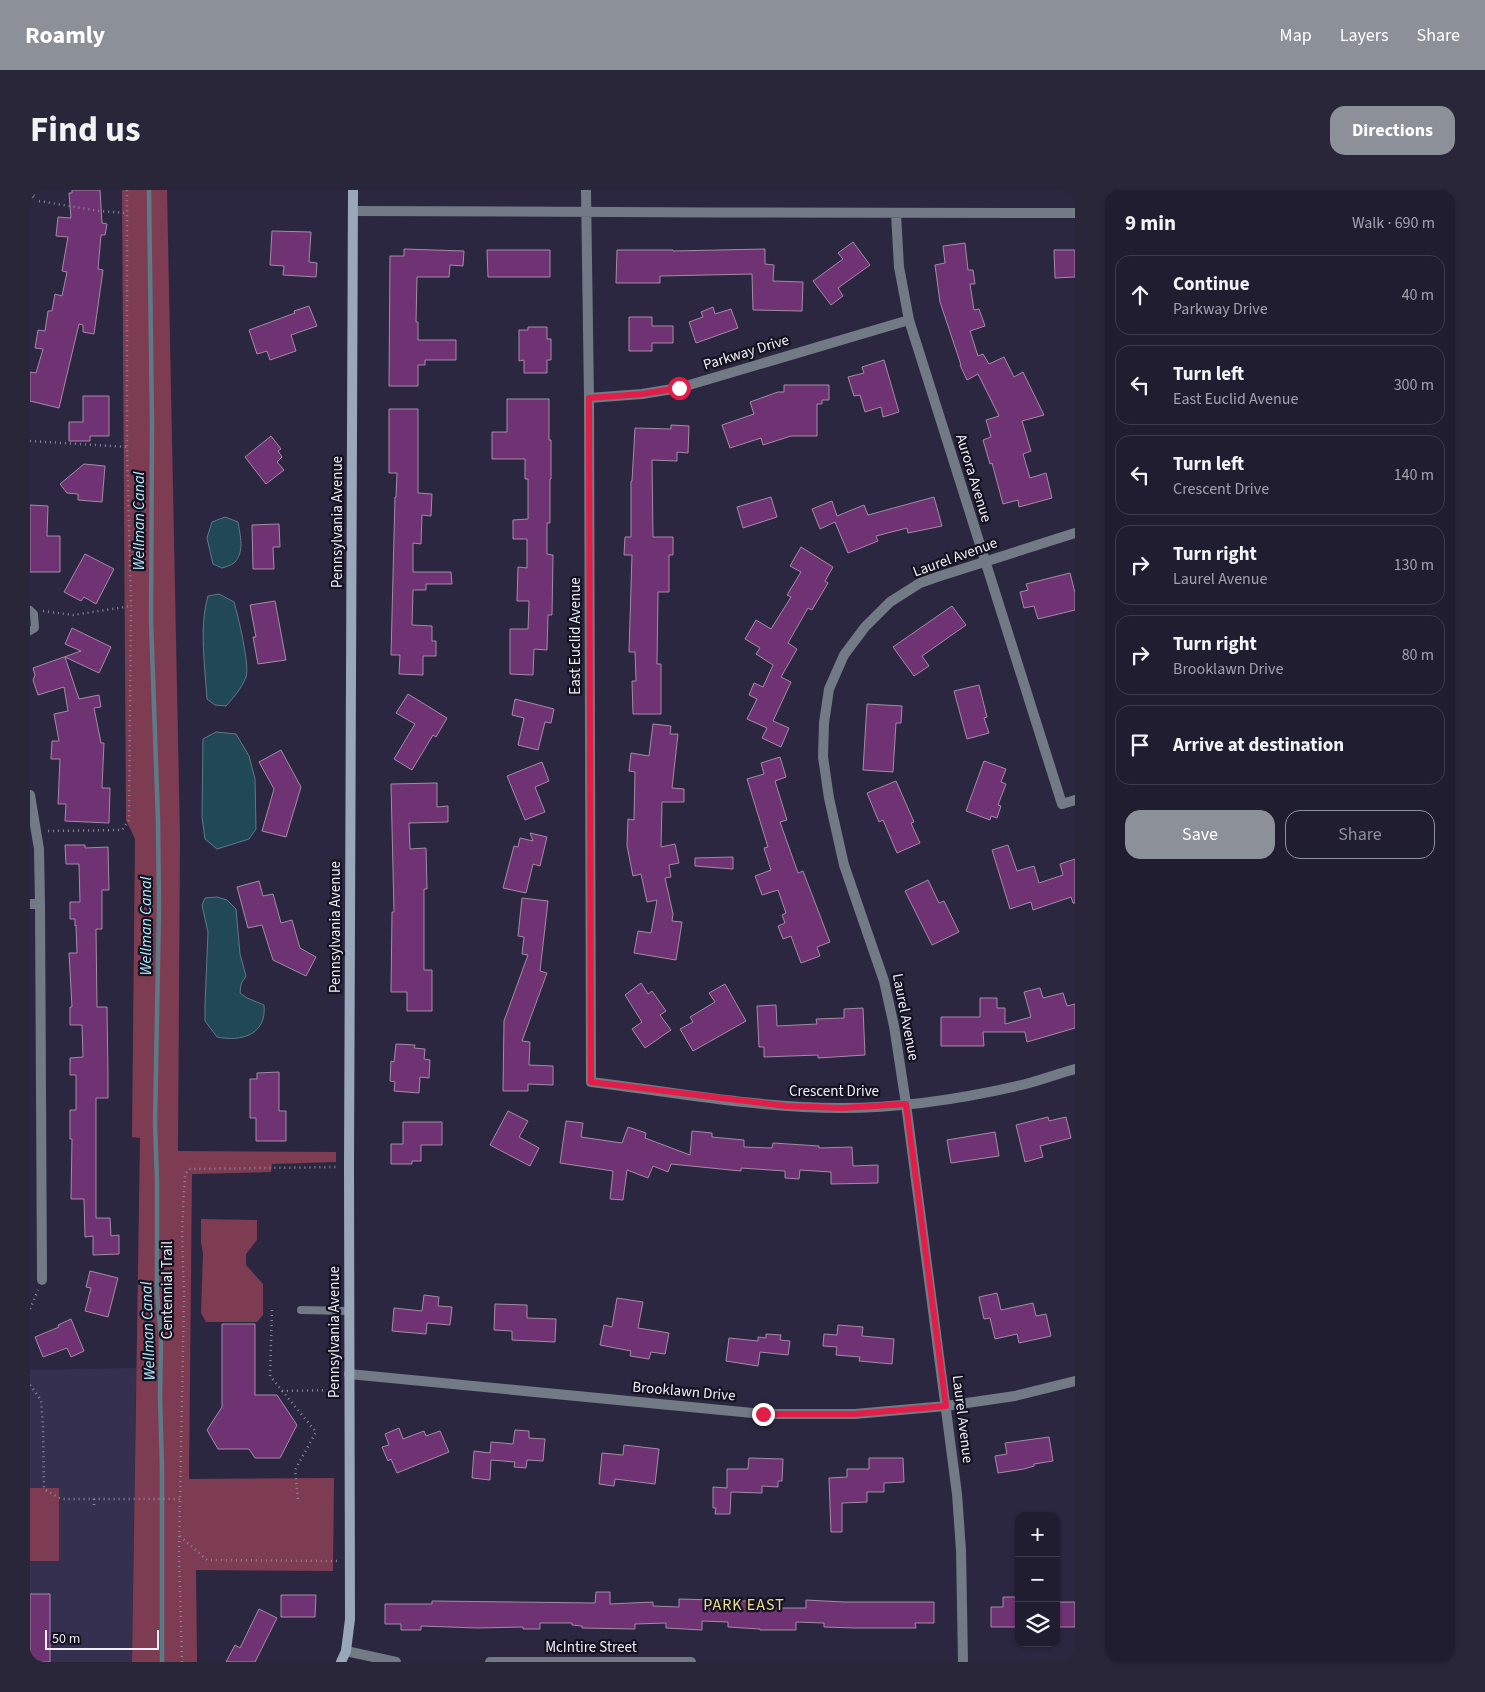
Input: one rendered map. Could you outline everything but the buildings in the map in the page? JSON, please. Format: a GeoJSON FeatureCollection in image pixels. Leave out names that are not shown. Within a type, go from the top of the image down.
{"type":"FeatureCollection","features":[{"type":"Feature","properties":{"kind":"street","name":"Pennsylvania Avenue"},"geometry":{"type":"LineString","coordinates":[[341,1662],[346,1650],[350,1619],[353,190]]}},
{"type":"Feature","properties":{"kind":"street","name":"East Euclid Avenue"},"geometry":{"type":"LineString","coordinates":[[586,190],[589,398],[591,1082]]}},
{"type":"Feature","properties":{"kind":"street"},"geometry":{"type":"LineString","coordinates":[[354,211],[1075,213]]}},
{"type":"Feature","properties":{"kind":"street","name":"Aurora Avenue"},"geometry":{"type":"LineString","coordinates":[[896,214],[899,267],[908,320],[1062,804],[1075,800]]}},
{"type":"Feature","properties":{"kind":"street","name":"Parkway Drive"},"geometry":{"type":"LineString","coordinates":[[589,398],[642,394],[679,388],[908,320]]}},
{"type":"Feature","properties":{"kind":"street","name":"Laurel Avenue"},"geometry":{"type":"LineString","coordinates":[[963,1662],[961,1550],[958,1504],[906,1104],[894,1026],[884,981],[844,866],[829,798],[823,758],[824,724],[829,689],[844,656],[865,627],[890,602],[920,583],[1075,533]]}},
{"type":"Feature","properties":{"kind":"street"},"geometry":{"type":"LineString","coordinates":[[30,795],[39,850],[35,904],[42,1280]]}},
{"type":"Feature","properties":{"kind":"street","name":"Crescent Drive"},"geometry":{"type":"LineString","coordinates":[[591,1082],[786,1106],[842,1108],[948,1100],[1018,1086],[1075,1068]]}},
{"type":"Feature","properties":{"kind":"street","name":"Brooklawn Drive"},"geometry":{"type":"LineString","coordinates":[[350,1374],[763,1414],[855,1414],[946,1406],[1015,1396],[1075,1381]]}},
{"type":"Feature","properties":{"kind":"street"},"geometry":{"type":"LineString","coordinates":[[346,1650],[396,1662]]}},
{"type":"Feature","properties":{"kind":"street","name":"McIntire Street"},"geometry":{"type":"LineString","coordinates":[[490,1662],[692,1662]]}},
{"type":"Feature","properties":{"kind":"lane"},"geometry":{"type":"LineString","coordinates":[[30,631],[35,628],[32,612]]}},
{"type":"Feature","properties":{"kind":"lane"},"geometry":{"type":"LineString","coordinates":[[302,1310],[350,1311]]}},
{"type":"Feature","properties":{"kind":"path"},"geometry":{"type":"LineString","coordinates":[[36,832],[122,830],[129,820],[131,606],[127,447],[127,190]]}},
{"type":"Feature","properties":{"kind":"path"},"geometry":{"type":"LineString","coordinates":[[39,201],[99,211],[127,213]]}},
{"type":"Feature","properties":{"kind":"path"},"geometry":{"type":"LineString","coordinates":[[30,441],[127,447]]}},
{"type":"Feature","properties":{"kind":"path"},"geometry":{"type":"LineString","coordinates":[[32,612],[41,611],[72,615],[131,606]]}},
{"type":"Feature","properties":{"kind":"path","name":"Centennial Trail"},"geometry":{"type":"LineString","coordinates":[[182,1662],[179,1584],[184,1296],[182,1230],[185,1174],[189,1169],[350,1166]]}},
{"type":"Feature","properties":{"kind":"path"},"geometry":{"type":"LineString","coordinates":[[30,1309],[42,1280]]}},
{"type":"Feature","properties":{"kind":"path"},"geometry":{"type":"LineString","coordinates":[[272,1310],[270,1376],[316,1432],[295,1470],[298,1500]]}},
{"type":"Feature","properties":{"kind":"path"},"geometry":{"type":"LineString","coordinates":[[30,1385],[41,1400],[44,1489],[62,1499],[180,1499]]}},
{"type":"Feature","properties":{"kind":"path"},"geometry":{"type":"LineString","coordinates":[[282,1391],[350,1390]]}},
{"type":"Feature","properties":{"kind":"path"},"geometry":{"type":"LineString","coordinates":[[94,1499],[94,1505]]}},
{"type":"Feature","properties":{"kind":"path"},"geometry":{"type":"LineString","coordinates":[[180,1535],[207,1560],[350,1561]]}},
{"type":"Feature","properties":{"kind":"shaded area"},"geometry":{"type":"Polygon","coordinates":[[[122,190],[167,190],[180,838],[178,1151],[336,1152],[336,1162],[272,1164],[271,1172],[192,1174],[189,1479],[334,1478],[333,1571],[196,1570],[197,1662],[132,1662],[140,1138],[132,1137],[135,839],[126,820],[122,190]]]}},
{"type":"Feature","properties":{"kind":"shaded area"},"geometry":{"type":"Polygon","coordinates":[[[201,1219],[257,1220],[257,1240],[246,1254],[246,1265],[263,1284],[263,1315],[257,1322],[206,1322],[201,1313],[203,1253],[201,1219]]]}},
{"type":"Feature","properties":{"kind":"shaded area"},"geometry":{"type":"Polygon","coordinates":[[[136,1368],[132,1662],[30,1662],[30,1370],[136,1368]]]}},
{"type":"Feature","properties":{"kind":"shaded area"},"geometry":{"type":"Polygon","coordinates":[[[30,1488],[59,1488],[59,1561],[30,1561],[30,1488]]]}},
{"type":"Feature","properties":{"kind":"water"},"geometry":{"type":"Polygon","coordinates":[[[225,517],[238,522],[241,549],[234,563],[222,568],[213,564],[207,538],[212,522],[225,517]]]}},
{"type":"Feature","properties":{"kind":"water"},"geometry":{"type":"Polygon","coordinates":[[[219,594],[234,602],[243,640],[247,671],[246,677],[237,693],[226,706],[215,705],[207,699],[204,661],[203,634],[205,608],[208,596],[219,594]]]}},
{"type":"Feature","properties":{"kind":"water"},"geometry":{"type":"Polygon","coordinates":[[[216,732],[236,734],[249,756],[255,779],[256,829],[249,839],[217,849],[205,839],[202,817],[203,739],[216,732]]]}},
{"type":"Feature","properties":{"kind":"water"},"geometry":{"type":"Polygon","coordinates":[[[217,897],[227,900],[236,909],[240,954],[246,976],[241,984],[240,993],[264,1005],[264,1015],[257,1030],[243,1037],[217,1037],[205,1021],[208,932],[202,905],[205,898],[217,897]]]}},
{"type":"Feature","properties":{"kind":"waterway","name":"Wellman Canal"},"geometry":{"type":"LineString","coordinates":[[149,190],[152,424],[151,620],[159,907],[155,1124],[157,1293],[161,1338],[162,1662]]}},
{"type":"Feature","properties":{"kind":"district","name":"PARK EAST"},"geometry":{"type":"Point","coordinates":[744,1604]}},
{"type":"Feature","properties":{"kind":"route"},"geometry":{"type":"LineString","coordinates":[[679,388],[642,394],[589,398],[591,1082],[786,1106],[842,1108],[906,1104],[946,1406],[855,1414],[763,1414]]}}]}
